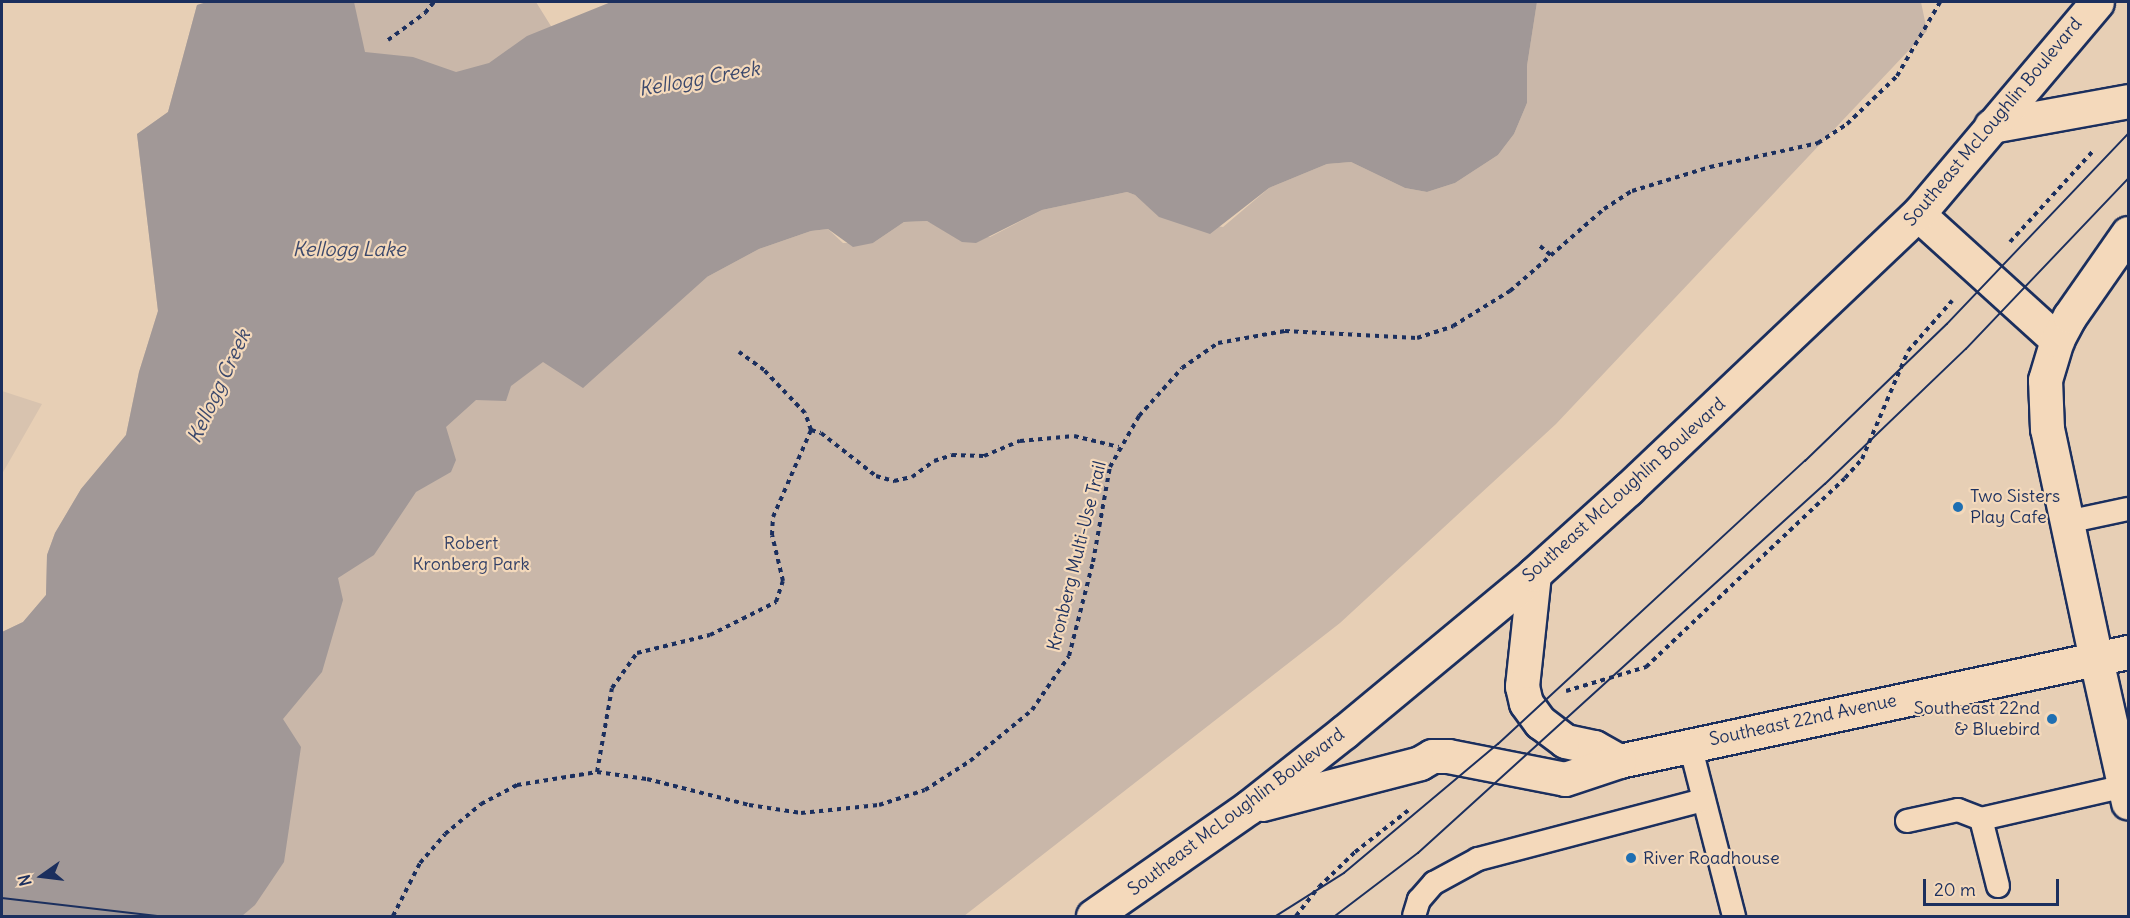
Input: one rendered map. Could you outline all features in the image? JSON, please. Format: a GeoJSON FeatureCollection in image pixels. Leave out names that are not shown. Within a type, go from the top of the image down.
{"type":"FeatureCollection","features":[{"type":"Feature","properties":{"kind":"main road","name":"Southeast McLoughlin Boulevard"},"geometry":{"type":"LineString","coordinates":[[1093,916],[1249,807],[1534,574],[1918,214],[2097,2]]}},
{"type":"Feature","properties":{"kind":"main road"},"geometry":{"type":"LineString","coordinates":[[1991,126],[2128,101]]}},
{"type":"Feature","properties":{"kind":"main road"},"geometry":{"type":"LineString","coordinates":[[1918,214],[2056,340]]}},
{"type":"Feature","properties":{"kind":"main road"},"geometry":{"type":"LineString","coordinates":[[2127,794],[2096,659],[2044,406],[2045,380],[2056,340],[2088,288],[2128,233]]}},
{"type":"Feature","properties":{"kind":"main road"},"geometry":{"type":"LineString","coordinates":[[1534,574],[1522,686],[1531,711],[1565,741],[1594,747],[1619,761]]}},
{"type":"Feature","properties":{"kind":"main road","name":"Southeast 22nd Avenue"},"geometry":{"type":"LineString","coordinates":[[1249,807],[1420,763],[1432,756],[1565,780],[1588,775],[1619,761],[2128,652]]}},
{"type":"Feature","properties":{"kind":"lane"},"geometry":{"type":"LineString","coordinates":[[2067,522],[2128,509]]}},
{"type":"Feature","properties":{"kind":"lane"},"geometry":{"type":"LineString","coordinates":[[1690,745],[1734,916]]}},
{"type":"Feature","properties":{"kind":"lane"},"geometry":{"type":"LineString","coordinates":[[1907,821],[1958,810],[1981,819],[2127,794]]}},
{"type":"Feature","properties":{"kind":"lane"},"geometry":{"type":"LineString","coordinates":[[1414,916],[1419,900],[1434,883],[1478,859],[1703,800]]}},
{"type":"Feature","properties":{"kind":"lane"},"geometry":{"type":"LineString","coordinates":[[1981,819],[1998,886]]}},
{"type":"Feature","properties":{"kind":"path"},"geometry":{"type":"LineString","coordinates":[[388,40],[425,13],[434,2]]}},
{"type":"Feature","properties":{"kind":"path","name":"Kronberg Multi-Use Trail"},"geometry":{"type":"LineString","coordinates":[[393,916],[420,863],[445,834],[481,804],[517,786],[597,772],[801,813],[879,805],[925,790],[955,772],[1032,710],[1069,656],[1110,466],[1139,416],[1182,368],[1218,343],[1285,331],[1417,338],[1453,326],[1481,310],[1552,257],[1604,209],[1632,191],[1710,167],[1818,143],[1847,124],[1898,76],[1940,2]]}},
{"type":"Feature","properties":{"kind":"path"},"geometry":{"type":"LineString","coordinates":[[1531,711],[1564,692],[1646,667],[1845,478],[1862,459],[1908,351],[2102,142]]}},
{"type":"Feature","properties":{"kind":"path"},"geometry":{"type":"LineString","coordinates":[[1540,246],[1552,257]]}},
{"type":"Feature","properties":{"kind":"path"},"geometry":{"type":"LineString","coordinates":[[597,772],[612,688],[637,652],[699,639],[776,602],[783,581],[772,535],[773,517],[811,430],[805,413],[764,370],[739,352]]}},
{"type":"Feature","properties":{"kind":"path"},"geometry":{"type":"LineString","coordinates":[[811,430],[821,433],[876,476],[894,481],[912,477],[934,461],[952,455],[984,456],[1020,441],[1074,436],[1119,447]]}},
{"type":"Feature","properties":{"kind":"path"},"geometry":{"type":"LineString","coordinates":[[1296,916],[1319,887],[1355,852],[1420,802]]}},
{"type":"Feature","properties":{"kind":"shaded area"},"geometry":{"type":"Polygon","coordinates":[[[2,391],[42,404],[2,474],[2,391]]]}},
{"type":"Feature","properties":{"kind":"green space","name":"Robert Kronberg Park"},"geometry":{"type":"Polygon","coordinates":[[[207,2],[536,2],[707,277],[759,249],[811,231],[828,229],[843,243],[873,243],[904,222],[927,221],[943,229],[990,237],[1042,210],[1127,192],[1135,195],[1160,217],[1223,227],[1269,188],[1327,164],[1351,162],[1405,188],[1427,192],[1455,183],[1498,155],[1514,134],[1527,103],[1527,66],[1537,2],[1921,2],[1927,31],[1556,424],[1340,623],[964,916],[195,916],[2,632],[23,622],[46,595],[47,555],[55,533],[81,489],[126,435],[139,372],[158,311],[137,134],[168,112],[197,5],[207,2]]]}},
{"type":"Feature","properties":{"kind":"water","name":"Kellogg Lake"},"geometry":{"type":"Polygon","coordinates":[[[207,2],[354,2],[365,52],[413,57],[456,72],[489,63],[527,36],[611,2],[1537,2],[1527,66],[1527,103],[1514,134],[1498,155],[1455,183],[1427,192],[1405,188],[1351,162],[1327,164],[1269,188],[1210,234],[1159,217],[1135,195],[1127,192],[1042,210],[976,243],[962,242],[927,221],[904,222],[873,243],[853,247],[828,229],[811,231],[759,249],[707,277],[583,388],[543,362],[511,386],[506,401],[476,400],[446,427],[456,460],[451,472],[416,492],[374,555],[338,578],[343,600],[322,672],[283,719],[301,747],[284,862],[255,905],[242,916],[2,916],[2,632],[23,622],[46,595],[47,555],[55,533],[81,489],[126,435],[139,372],[158,311],[137,134],[168,112],[197,5],[207,2]]]}},
{"type":"Feature","properties":{"kind":"tram line"},"geometry":{"type":"LineString","coordinates":[[1276,916],[1344,873],[1498,744],[1805,461],[1947,324],[2128,134]]}},
{"type":"Feature","properties":{"kind":"tram line"},"geometry":{"type":"LineString","coordinates":[[1335,916],[1418,853],[1825,484],[1966,349],[2128,179]]}},
{"type":"Feature","properties":{"kind":"tram line"},"geometry":{"type":"LineString","coordinates":[[2,898],[157,916]]}},
{"type":"Feature","properties":{"kind":"place","name":"Two Sisters Play Cafe"},"geometry":{"type":"Point","coordinates":[1958,507]}},
{"type":"Feature","properties":{"kind":"place","name":"Southeast 22nd & Bluebird"},"geometry":{"type":"Point","coordinates":[2052,719]}},
{"type":"Feature","properties":{"kind":"place","name":"River Roadhouse"},"geometry":{"type":"Point","coordinates":[1631,858]}},
{"type":"Feature","properties":{"kind":"water label","name":"Kellogg Creek"},"geometry":{"type":"Point","coordinates":[699,78]}},
{"type":"Feature","properties":{"kind":"water label","name":"Kellogg Creek"},"geometry":{"type":"Point","coordinates":[218,386]}}]}
